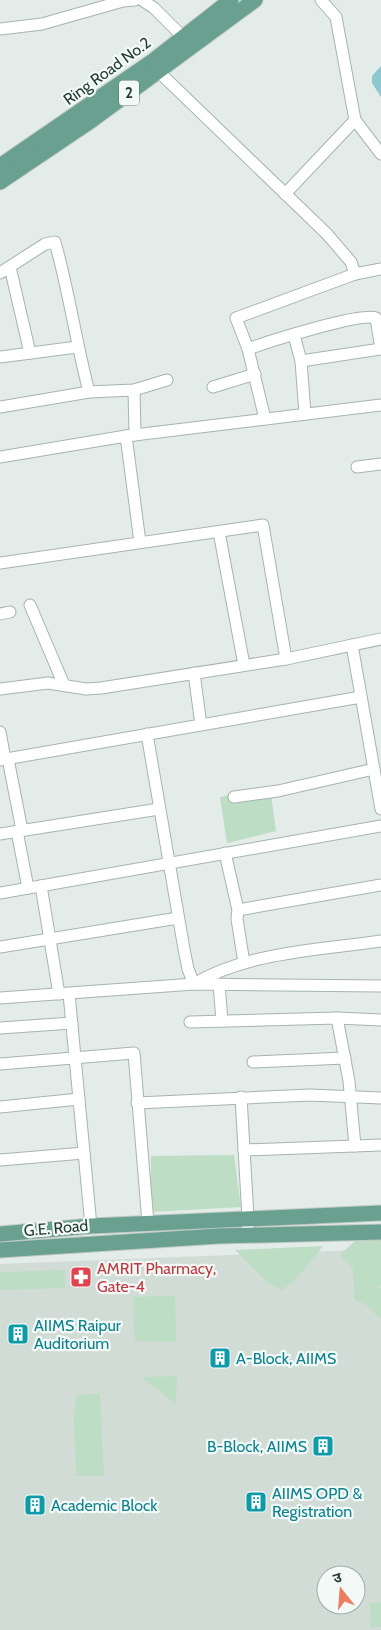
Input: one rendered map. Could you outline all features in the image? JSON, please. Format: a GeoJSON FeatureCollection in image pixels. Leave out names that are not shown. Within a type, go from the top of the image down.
{"type":"FeatureCollection","features":[{"type":"Feature","properties":{"kind":"main road","name":"Ring Road No.2"},"geometry":{"type":"LineString","coordinates":[[0,182],[159,72],[255,0]]}},
{"type":"Feature","properties":{"kind":"main road","name":"Ring Road No.2"},"geometry":{"type":"LineString","coordinates":[[0,166],[79,114],[183,37],[224,2]]}},
{"type":"Feature","properties":{"kind":"main road"},"geometry":{"type":"LineString","coordinates":[[0,1234],[148,1223],[381,1214]]}},
{"type":"Feature","properties":{"kind":"main road","name":"G.E. Road"},"geometry":{"type":"LineString","coordinates":[[0,1250],[247,1235],[381,1232]]}},
{"type":"Feature","properties":{"kind":"street"},"geometry":{"type":"LineString","coordinates":[[0,29],[42,24],[123,1],[134,0]]}},
{"type":"Feature","properties":{"kind":"street"},"geometry":{"type":"LineString","coordinates":[[142,0],[154,8],[183,37]]}},
{"type":"Feature","properties":{"kind":"street"},"geometry":{"type":"LineString","coordinates":[[321,0],[336,16],[355,120],[381,154]]}},
{"type":"Feature","properties":{"kind":"street"},"geometry":{"type":"LineString","coordinates":[[159,72],[334,241],[351,262],[355,274]]}},
{"type":"Feature","properties":{"kind":"street"},"geometry":{"type":"LineString","coordinates":[[285,194],[355,120]]}},
{"type":"Feature","properties":{"kind":"street"},"geometry":{"type":"LineString","coordinates":[[30,353],[5,270],[46,244],[55,242],[69,292],[77,347],[89,392]]}},
{"type":"Feature","properties":{"kind":"street"},"geometry":{"type":"LineString","coordinates":[[265,419],[248,349],[236,318],[355,274],[381,269]]}},
{"type":"Feature","properties":{"kind":"street"},"geometry":{"type":"LineString","coordinates":[[248,349],[286,335],[294,335],[361,318],[376,318],[381,349],[301,361]]}},
{"type":"Feature","properties":{"kind":"street"},"geometry":{"type":"LineString","coordinates":[[294,335],[301,361],[305,414]]}},
{"type":"Feature","properties":{"kind":"street"},"geometry":{"type":"LineString","coordinates":[[0,357],[77,347]]}},
{"type":"Feature","properties":{"kind":"street"},"geometry":{"type":"LineString","coordinates":[[213,387],[255,374]]}},
{"type":"Feature","properties":{"kind":"street"},"geometry":{"type":"LineString","coordinates":[[0,407],[89,392],[134,390],[167,380]]}},
{"type":"Feature","properties":{"kind":"street"},"geometry":{"type":"LineString","coordinates":[[134,390],[130,436],[140,542]]}},
{"type":"Feature","properties":{"kind":"street"},"geometry":{"type":"LineString","coordinates":[[0,458],[130,436],[381,405]]}},
{"type":"Feature","properties":{"kind":"street"},"geometry":{"type":"LineString","coordinates":[[357,467],[381,464]]}},
{"type":"Feature","properties":{"kind":"street"},"geometry":{"type":"LineString","coordinates":[[0,563],[263,525],[286,659]]}},
{"type":"Feature","properties":{"kind":"street"},"geometry":{"type":"LineString","coordinates":[[219,532],[244,666]]}},
{"type":"Feature","properties":{"kind":"street"},"geometry":{"type":"LineString","coordinates":[[30,605],[64,686]]}},
{"type":"Feature","properties":{"kind":"street"},"geometry":{"type":"LineString","coordinates":[[0,689],[48,683],[100,688],[286,659],[381,639]]}},
{"type":"Feature","properties":{"kind":"street"},"geometry":{"type":"LineString","coordinates":[[352,645],[381,809]]}},
{"type":"Feature","properties":{"kind":"street"},"geometry":{"type":"LineString","coordinates":[[194,673],[201,725]]}},
{"type":"Feature","properties":{"kind":"street"},"geometry":{"type":"LineString","coordinates":[[4,759],[361,697]]}},
{"type":"Feature","properties":{"kind":"street"},"geometry":{"type":"LineString","coordinates":[[0,732],[28,888]]}},
{"type":"Feature","properties":{"kind":"street"},"geometry":{"type":"LineString","coordinates":[[147,734],[178,918],[188,969],[194,984]]}},
{"type":"Feature","properties":{"kind":"street"},"geometry":{"type":"LineString","coordinates":[[234,797],[278,791],[374,769]]}},
{"type":"Feature","properties":{"kind":"street"},"geometry":{"type":"LineString","coordinates":[[0,834],[159,809]]}},
{"type":"Feature","properties":{"kind":"street"},"geometry":{"type":"LineString","coordinates":[[0,893],[381,826]]}},
{"type":"Feature","properties":{"kind":"street"},"geometry":{"type":"LineString","coordinates":[[225,853],[238,910],[237,919],[244,963]]}},
{"type":"Feature","properties":{"kind":"street"},"geometry":{"type":"LineString","coordinates":[[238,910],[381,885]]}},
{"type":"Feature","properties":{"kind":"street"},"geometry":{"type":"LineString","coordinates":[[41,886],[50,939],[72,1023],[91,1226]]}},
{"type":"Feature","properties":{"kind":"street"},"geometry":{"type":"LineString","coordinates":[[0,947],[178,918]]}},
{"type":"Feature","properties":{"kind":"street"},"geometry":{"type":"LineString","coordinates":[[194,984],[215,971],[244,963],[381,941]]}},
{"type":"Feature","properties":{"kind":"street"},"geometry":{"type":"LineString","coordinates":[[0,998],[194,984],[381,986]]}},
{"type":"Feature","properties":{"kind":"street"},"geometry":{"type":"LineString","coordinates":[[219,984],[222,1021]]}},
{"type":"Feature","properties":{"kind":"street"},"geometry":{"type":"LineString","coordinates":[[337,1018],[350,1096],[355,1146]]}},
{"type":"Feature","properties":{"kind":"street"},"geometry":{"type":"LineString","coordinates":[[190,1022],[337,1018],[381,1020]]}},
{"type":"Feature","properties":{"kind":"street"},"geometry":{"type":"LineString","coordinates":[[0,1028],[72,1023]]}},
{"type":"Feature","properties":{"kind":"street"},"geometry":{"type":"LineString","coordinates":[[0,1064],[134,1053],[148,1223]]}},
{"type":"Feature","properties":{"kind":"street"},"geometry":{"type":"LineString","coordinates":[[253,1062],[344,1058]]}},
{"type":"Feature","properties":{"kind":"street"},"geometry":{"type":"LineString","coordinates":[[137,1103],[310,1095],[381,1098]]}},
{"type":"Feature","properties":{"kind":"street"},"geometry":{"type":"LineString","coordinates":[[241,1097],[248,1218],[247,1235]]}},
{"type":"Feature","properties":{"kind":"street"},"geometry":{"type":"LineString","coordinates":[[0,1107],[79,1099]]}},
{"type":"Feature","properties":{"kind":"street"},"geometry":{"type":"LineString","coordinates":[[244,1150],[381,1145]]}},
{"type":"Feature","properties":{"kind":"street"},"geometry":{"type":"LineString","coordinates":[[0,1160],[84,1153]]}},
{"type":"Feature","properties":{"kind":"shaded area"},"geometry":{"type":"Polygon","coordinates":[[[381,1249],[381,1630],[0,1630],[0,1264],[381,1249]]]}},
{"type":"Feature","properties":{"kind":"green space"},"geometry":{"type":"Polygon","coordinates":[[[270,787],[276,831],[227,843],[220,797],[270,787]]]}},
{"type":"Feature","properties":{"kind":"green space"},"geometry":{"type":"Polygon","coordinates":[[[234,1155],[241,1207],[151,1212],[151,1156],[234,1155]]]}},
{"type":"Feature","properties":{"kind":"green space"},"geometry":{"type":"Polygon","coordinates":[[[381,1239],[381,1285],[378,1286],[381,1289],[381,1319],[365,1304],[354,1300],[353,1268],[340,1255],[356,1240],[381,1239]]]}},
{"type":"Feature","properties":{"kind":"green space"},"geometry":{"type":"Polygon","coordinates":[[[323,1246],[297,1278],[282,1290],[268,1283],[235,1250],[323,1246]]]}},
{"type":"Feature","properties":{"kind":"green space"},"geometry":{"type":"Polygon","coordinates":[[[65,1270],[65,1288],[0,1290],[0,1272],[65,1270]]]}},
{"type":"Feature","properties":{"kind":"green space"},"geometry":{"type":"Polygon","coordinates":[[[175,1296],[176,1342],[135,1341],[133,1297],[175,1296]]]}},
{"type":"Feature","properties":{"kind":"green space"},"geometry":{"type":"Polygon","coordinates":[[[177,1376],[176,1404],[141,1377],[177,1376]]]}},
{"type":"Feature","properties":{"kind":"green space"},"geometry":{"type":"Polygon","coordinates":[[[100,1393],[104,1476],[76,1476],[74,1420],[76,1396],[100,1393]]]}},
{"type":"Feature","properties":{"kind":"green space"},"geometry":{"type":"Polygon","coordinates":[[[381,1602],[381,1627],[371,1628],[370,1603],[381,1602]]]}},
{"type":"Feature","properties":{"kind":"water"},"geometry":{"type":"Polygon","coordinates":[[[381,66],[381,97],[372,83],[372,76],[381,66]]]}},
{"type":"Feature","properties":{"kind":"place","name":"AMRIT Pharmacy, Gate-4"},"geometry":{"type":"Point","coordinates":[81,1277]}},
{"type":"Feature","properties":{"kind":"place","name":"AIIMS Raipur Auditorium"},"geometry":{"type":"Point","coordinates":[18,1334]}},
{"type":"Feature","properties":{"kind":"place","name":"A-Block, AIIMS"},"geometry":{"type":"Point","coordinates":[220,1358]}},
{"type":"Feature","properties":{"kind":"place","name":"B-Block, AIIMS"},"geometry":{"type":"Point","coordinates":[323,1446]}},
{"type":"Feature","properties":{"kind":"place","name":"AIIMS OPD & Registration"},"geometry":{"type":"Point","coordinates":[256,1502]}},
{"type":"Feature","properties":{"kind":"place","name":"Academic Block"},"geometry":{"type":"Point","coordinates":[35,1505]}}]}
